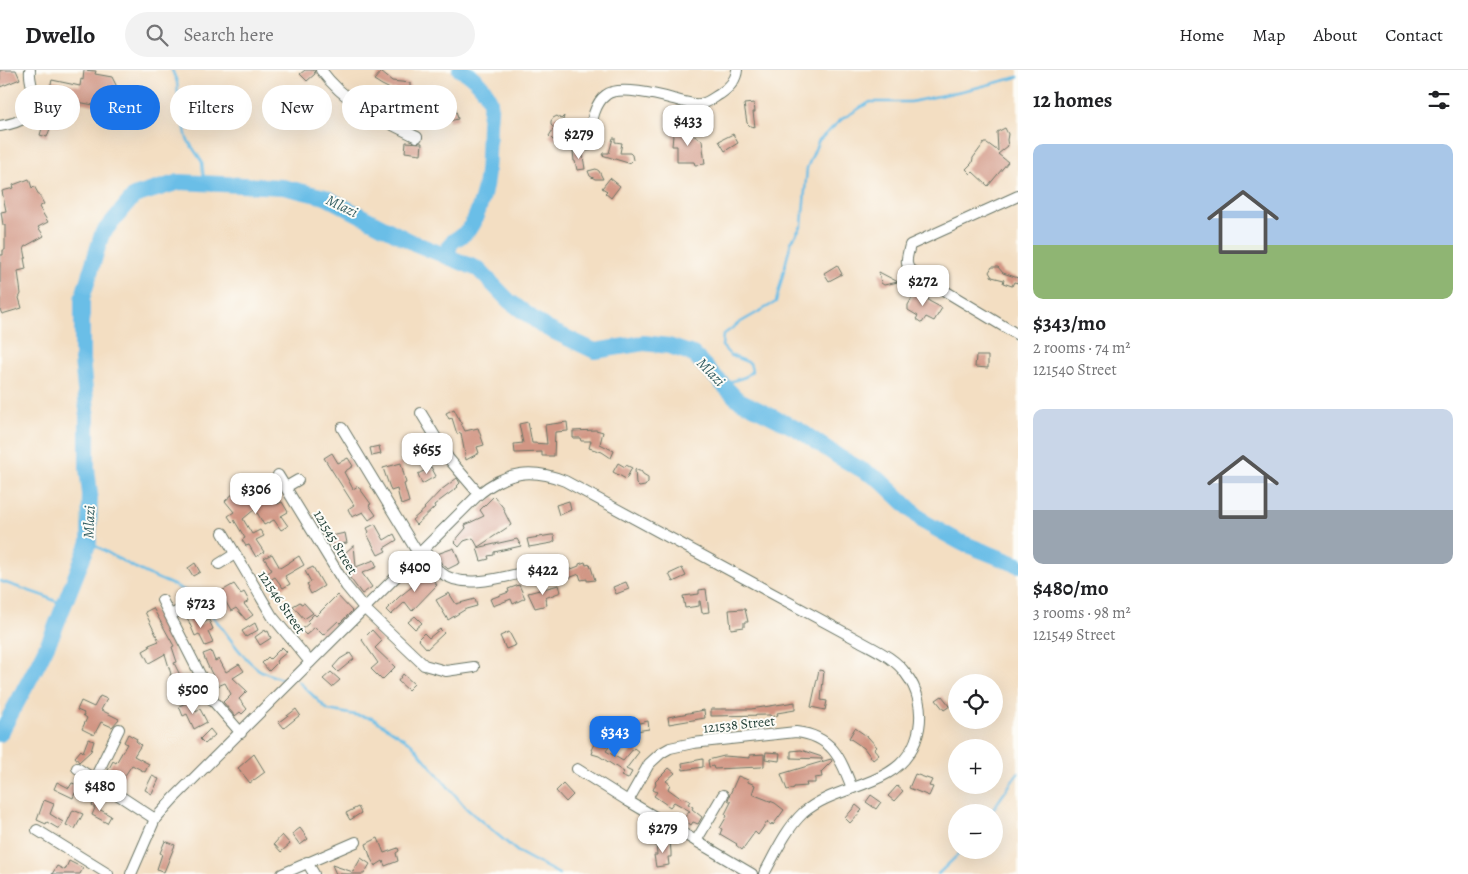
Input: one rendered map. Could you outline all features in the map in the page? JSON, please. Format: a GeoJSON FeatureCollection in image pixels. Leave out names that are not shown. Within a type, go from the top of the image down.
{"type":"FeatureCollection","features":[{"type":"Feature","properties":{"kind":"street"},"geometry":{"type":"LineString","coordinates":[[0,126],[21,121],[33,109],[34,96],[30,82],[30,70]]}},
{"type":"Feature","properties":{"kind":"street"},"geometry":{"type":"LineString","coordinates":[[321,70],[338,91],[362,109],[417,136]]}},
{"type":"Feature","properties":{"kind":"street"},"geometry":{"type":"LineString","coordinates":[[588,145],[596,110],[606,94],[615,91],[634,92],[697,105],[711,100],[725,91],[736,78],[737,70]]}},
{"type":"Feature","properties":{"kind":"street"},"geometry":{"type":"LineString","coordinates":[[1018,196],[910,245],[907,262],[910,270],[1018,335]]}},
{"type":"Feature","properties":{"kind":"street"},"geometry":{"type":"LineString","coordinates":[[420,413],[449,459],[480,494]]}},
{"type":"Feature","properties":{"kind":"street"},"geometry":{"type":"LineString","coordinates":[[342,428],[421,552],[445,576],[457,581],[471,582],[538,569]]}},
{"type":"Feature","properties":{"kind":"street"},"geometry":{"type":"LineString","coordinates":[[131,874],[155,818],[421,552],[480,494],[496,482],[519,474],[538,473],[556,477],[577,487],[860,641],[891,659],[906,673],[917,693],[920,717],[918,736],[906,757],[896,768],[882,777],[818,803],[803,814],[790,829],[764,874]]}},
{"type":"Feature","properties":{"kind":"street","name":"121545 Street"},"geometry":{"type":"LineString","coordinates":[[278,475],[346,586],[365,610],[424,665],[446,671],[474,667]]}},
{"type":"Feature","properties":{"kind":"street"},"geometry":{"type":"LineString","coordinates":[[286,487],[298,480]]}},
{"type":"Feature","properties":{"kind":"street","name":"121546 Street"},"geometry":{"type":"LineString","coordinates":[[223,533],[278,625],[310,662]]}},
{"type":"Feature","properties":{"kind":"street"},"geometry":{"type":"LineString","coordinates":[[219,564],[235,554]]}},
{"type":"Feature","properties":{"kind":"street"},"geometry":{"type":"LineString","coordinates":[[162,600],[214,702],[241,733]]}},
{"type":"Feature","properties":{"kind":"street"},"geometry":{"type":"LineString","coordinates":[[170,615],[184,608]]}},
{"type":"Feature","properties":{"kind":"street"},"geometry":{"type":"LineString","coordinates":[[94,780],[118,729]]}},
{"type":"Feature","properties":{"kind":"street","name":"121538 Street"},"geometry":{"type":"LineString","coordinates":[[628,802],[649,764],[670,748],[693,743],[796,732],[820,737],[831,746],[837,754],[852,788]]}},
{"type":"Feature","properties":{"kind":"street"},"geometry":{"type":"LineString","coordinates":[[77,768],[155,818]]}},
{"type":"Feature","properties":{"kind":"street"},"geometry":{"type":"LineString","coordinates":[[578,769],[628,802],[752,874]]}},
{"type":"Feature","properties":{"kind":"street"},"geometry":{"type":"LineString","coordinates":[[696,841],[723,795]]}},
{"type":"Feature","properties":{"kind":"street"},"geometry":{"type":"LineString","coordinates":[[37,830],[108,874]]}},
{"type":"Feature","properties":{"kind":"street"},"geometry":{"type":"LineString","coordinates":[[282,874],[356,842]]}},
{"type":"Feature","properties":{"kind":"street"},"geometry":{"type":"LineString","coordinates":[[307,862],[314,874]]}},
{"type":"Feature","properties":{"kind":"building"},"geometry":{"type":"Polygon","coordinates":[[[0,70],[16,70],[20,79],[0,87],[0,70]]]}},
{"type":"Feature","properties":{"kind":"building"},"geometry":{"type":"Polygon","coordinates":[[[84,70],[96,71],[95,74],[112,77],[116,85],[90,85],[90,104],[80,102],[81,79],[83,80],[84,70]]]}},
{"type":"Feature","properties":{"kind":"building"},"geometry":{"type":"Polygon","coordinates":[[[305,70],[314,70],[315,74],[307,81],[300,74],[305,70]]]}},
{"type":"Feature","properties":{"kind":"building"},"geometry":{"type":"Polygon","coordinates":[[[381,72],[392,81],[410,83],[410,85],[382,85],[374,80],[381,72]]]}},
{"type":"Feature","properties":{"kind":"building"},"geometry":{"type":"Polygon","coordinates":[[[52,80],[75,85],[51,85],[52,80]]]}},
{"type":"Feature","properties":{"kind":"building"},"geometry":{"type":"Polygon","coordinates":[[[754,103],[755,127],[747,123],[744,104],[754,103]]]}},
{"type":"Feature","properties":{"kind":"building"},"geometry":{"type":"Polygon","coordinates":[[[557,116],[561,119],[564,116],[559,135],[557,139],[553,140],[549,136],[554,128],[551,125],[551,121],[557,116]]]}},
{"type":"Feature","properties":{"kind":"building"},"geometry":{"type":"Polygon","coordinates":[[[674,125],[702,140],[705,164],[695,165],[694,162],[677,162],[677,146],[672,146],[674,125]]]}},
{"type":"Feature","properties":{"kind":"building"},"geometry":{"type":"Polygon","coordinates":[[[1005,128],[1008,134],[1008,146],[998,154],[1008,162],[988,186],[973,172],[971,174],[966,169],[972,163],[973,158],[984,143],[998,151],[997,132],[1005,128]]]}},
{"type":"Feature","properties":{"kind":"building"},"geometry":{"type":"Polygon","coordinates":[[[42,130],[50,130],[47,137],[40,135],[42,130]]]}},
{"type":"Feature","properties":{"kind":"building"},"geometry":{"type":"Polygon","coordinates":[[[733,134],[738,143],[725,151],[719,141],[733,134]]]}},
{"type":"Feature","properties":{"kind":"building"},"geometry":{"type":"Polygon","coordinates":[[[613,138],[615,138],[615,142],[622,143],[620,153],[630,153],[632,155],[633,160],[631,162],[628,163],[602,155],[603,153],[609,153],[613,138]]]}},
{"type":"Feature","properties":{"kind":"building"},"geometry":{"type":"Polygon","coordinates":[[[406,142],[422,143],[421,154],[405,152],[406,142]]]}},
{"type":"Feature","properties":{"kind":"building"},"geometry":{"type":"Polygon","coordinates":[[[582,150],[585,169],[577,170],[573,151],[582,150]]]}},
{"type":"Feature","properties":{"kind":"building"},"geometry":{"type":"Polygon","coordinates":[[[596,169],[603,179],[595,179],[590,176],[588,171],[596,169]]]}},
{"type":"Feature","properties":{"kind":"building"},"geometry":{"type":"Polygon","coordinates":[[[610,178],[620,186],[611,198],[605,193],[607,191],[602,188],[610,178]]]}},
{"type":"Feature","properties":{"kind":"building"},"geometry":{"type":"Polygon","coordinates":[[[29,179],[32,188],[34,186],[44,204],[39,207],[48,222],[38,227],[44,236],[24,247],[26,269],[18,271],[21,294],[19,298],[22,308],[2,314],[0,310],[0,255],[3,255],[3,250],[5,250],[5,225],[3,225],[1,212],[6,211],[2,191],[14,188],[13,185],[29,179]]]}},
{"type":"Feature","properties":{"kind":"building"},"geometry":{"type":"Polygon","coordinates":[[[837,265],[842,274],[829,281],[824,273],[837,265]]]}},
{"type":"Feature","properties":{"kind":"building"},"geometry":{"type":"Polygon","coordinates":[[[992,267],[998,267],[1003,273],[1018,278],[1018,283],[1014,282],[1012,286],[1003,283],[1004,280],[992,277],[989,272],[992,267]]]}},
{"type":"Feature","properties":{"kind":"building"},"geometry":{"type":"Polygon","coordinates":[[[879,272],[898,282],[884,285],[881,283],[879,272]]]}},
{"type":"Feature","properties":{"kind":"building"},"geometry":{"type":"Polygon","coordinates":[[[916,291],[927,294],[929,301],[942,308],[934,321],[926,317],[922,323],[916,319],[918,316],[908,310],[908,305],[916,291]]]}},
{"type":"Feature","properties":{"kind":"building"},"geometry":{"type":"Polygon","coordinates":[[[976,356],[988,356],[988,368],[975,367],[976,356]]]}},
{"type":"Feature","properties":{"kind":"building"},"geometry":{"type":"Polygon","coordinates":[[[454,409],[465,431],[478,428],[484,445],[477,447],[479,453],[466,460],[461,433],[457,434],[452,418],[449,419],[446,413],[454,409]]]}},
{"type":"Feature","properties":{"kind":"building"},"geometry":{"type":"Polygon","coordinates":[[[528,422],[532,443],[547,444],[545,425],[567,422],[568,431],[555,432],[554,456],[542,456],[542,452],[515,453],[514,444],[523,443],[519,424],[528,422]]]}},
{"type":"Feature","properties":{"kind":"building"},"geometry":{"type":"Polygon","coordinates":[[[596,430],[603,432],[600,444],[614,451],[611,458],[602,452],[589,448],[591,441],[581,441],[580,438],[573,438],[573,431],[596,430]]]}},
{"type":"Feature","properties":{"kind":"building"},"geometry":{"type":"Polygon","coordinates":[[[379,446],[381,454],[372,456],[370,448],[379,446]]]}},
{"type":"Feature","properties":{"kind":"building"},"geometry":{"type":"Polygon","coordinates":[[[332,453],[338,463],[348,458],[353,466],[344,472],[353,489],[358,486],[371,504],[369,505],[376,515],[369,520],[363,512],[352,517],[348,509],[354,505],[324,458],[332,453]]]}},
{"type":"Feature","properties":{"kind":"building"},"geometry":{"type":"Polygon","coordinates":[[[401,463],[409,502],[401,505],[397,489],[391,491],[383,468],[401,463]]]}},
{"type":"Feature","properties":{"kind":"building"},"geometry":{"type":"Polygon","coordinates":[[[618,463],[632,468],[626,479],[613,472],[618,463]]]}},
{"type":"Feature","properties":{"kind":"building"},"geometry":{"type":"Polygon","coordinates":[[[431,467],[436,476],[422,484],[418,474],[431,467]]]}},
{"type":"Feature","properties":{"kind":"building"},"geometry":{"type":"Polygon","coordinates":[[[635,469],[648,477],[648,482],[645,486],[639,487],[636,484],[635,469]]]}},
{"type":"Feature","properties":{"kind":"building"},"geometry":{"type":"Polygon","coordinates":[[[457,478],[460,483],[458,487],[434,505],[435,507],[416,525],[412,520],[425,509],[441,490],[457,478]]]}},
{"type":"Feature","properties":{"kind":"building"},"geometry":{"type":"Polygon","coordinates":[[[258,489],[263,499],[275,493],[280,501],[277,504],[282,502],[288,512],[281,516],[288,526],[281,530],[274,520],[264,525],[255,509],[243,519],[252,534],[260,530],[264,536],[256,540],[264,552],[256,557],[249,545],[246,546],[242,540],[245,538],[234,520],[232,522],[228,516],[234,512],[225,501],[235,492],[242,497],[258,489]]]}},
{"type":"Feature","properties":{"kind":"building"},"geometry":{"type":"Polygon","coordinates":[[[494,496],[505,510],[511,525],[478,547],[473,538],[464,541],[459,547],[454,542],[466,528],[465,525],[484,516],[480,510],[494,496]]]}},
{"type":"Feature","properties":{"kind":"building"},"geometry":{"type":"Polygon","coordinates":[[[569,501],[571,510],[559,515],[556,505],[569,501]]]}},
{"type":"Feature","properties":{"kind":"building"},"geometry":{"type":"Polygon","coordinates":[[[375,524],[384,540],[394,534],[397,540],[384,548],[386,551],[378,555],[367,534],[369,532],[367,528],[375,524]]]}},
{"type":"Feature","properties":{"kind":"building"},"geometry":{"type":"Polygon","coordinates":[[[345,533],[347,543],[333,545],[331,536],[345,533]]]}},
{"type":"Feature","properties":{"kind":"building"},"geometry":{"type":"Polygon","coordinates":[[[554,535],[555,541],[552,543],[529,547],[527,539],[554,535]]]}},
{"type":"Feature","properties":{"kind":"building"},"geometry":{"type":"Polygon","coordinates":[[[517,539],[521,546],[494,552],[494,555],[488,556],[489,559],[481,561],[477,548],[517,539]]]}},
{"type":"Feature","properties":{"kind":"building"},"geometry":{"type":"Polygon","coordinates":[[[354,545],[356,567],[374,560],[377,567],[362,573],[372,587],[362,594],[347,574],[351,572],[347,566],[346,552],[354,545]]]}},
{"type":"Feature","properties":{"kind":"building"},"geometry":{"type":"Polygon","coordinates":[[[454,548],[460,563],[448,569],[441,563],[437,554],[454,548]]]}},
{"type":"Feature","properties":{"kind":"building"},"geometry":{"type":"Polygon","coordinates":[[[272,554],[280,568],[299,556],[304,565],[285,576],[290,584],[283,588],[275,577],[270,580],[266,574],[272,570],[264,558],[272,554]]]}},
{"type":"Feature","properties":{"kind":"building"},"geometry":{"type":"Polygon","coordinates":[[[585,562],[586,565],[590,564],[595,580],[581,580],[579,574],[564,580],[561,573],[585,562]]]}},
{"type":"Feature","properties":{"kind":"building"},"geometry":{"type":"Polygon","coordinates":[[[195,563],[200,572],[193,576],[188,568],[195,563]]]}},
{"type":"Feature","properties":{"kind":"building"},"geometry":{"type":"Polygon","coordinates":[[[313,567],[324,586],[311,594],[307,584],[311,582],[305,571],[313,567]]]}},
{"type":"Feature","properties":{"kind":"building"},"geometry":{"type":"Polygon","coordinates":[[[682,568],[686,576],[673,582],[669,574],[682,568]]]}},
{"type":"Feature","properties":{"kind":"building"},"geometry":{"type":"Polygon","coordinates":[[[427,572],[437,585],[412,611],[405,602],[391,615],[386,610],[413,586],[410,582],[427,572]]]}},
{"type":"Feature","properties":{"kind":"building"},"geometry":{"type":"Polygon","coordinates":[[[626,582],[629,589],[616,594],[613,587],[626,582]]]}},
{"type":"Feature","properties":{"kind":"building"},"geometry":{"type":"Polygon","coordinates":[[[234,584],[241,594],[244,592],[249,601],[244,604],[253,615],[246,620],[236,608],[231,611],[220,592],[234,584]]]}},
{"type":"Feature","properties":{"kind":"building"},"geometry":{"type":"Polygon","coordinates":[[[519,585],[525,598],[513,604],[511,599],[493,606],[490,599],[509,592],[508,589],[519,585]]]}},
{"type":"Feature","properties":{"kind":"building"},"geometry":{"type":"Polygon","coordinates":[[[559,585],[561,592],[545,598],[547,605],[535,608],[528,593],[559,585]]]}},
{"type":"Feature","properties":{"kind":"building"},"geometry":{"type":"Polygon","coordinates":[[[706,589],[709,612],[702,613],[700,601],[699,606],[685,608],[683,596],[699,594],[699,590],[706,589]]]}},
{"type":"Feature","properties":{"kind":"building"},"geometry":{"type":"Polygon","coordinates":[[[449,593],[456,604],[475,599],[477,606],[466,609],[448,620],[436,600],[449,593]]]}},
{"type":"Feature","properties":{"kind":"building"},"geometry":{"type":"Polygon","coordinates":[[[337,595],[352,611],[340,623],[338,621],[323,635],[315,627],[306,635],[301,630],[309,623],[307,621],[314,614],[316,616],[337,595]]]}},
{"type":"Feature","properties":{"kind":"building"},"geometry":{"type":"Polygon","coordinates":[[[300,602],[301,604],[304,603],[313,613],[304,619],[293,606],[300,602]]]}},
{"type":"Feature","properties":{"kind":"building"},"geometry":{"type":"Polygon","coordinates":[[[153,608],[174,646],[172,647],[177,662],[174,663],[181,677],[173,681],[165,654],[149,663],[143,651],[150,647],[149,645],[159,641],[145,612],[153,608]]]}},
{"type":"Feature","properties":{"kind":"building"},"geometry":{"type":"Polygon","coordinates":[[[745,609],[748,622],[744,622],[744,627],[731,629],[729,610],[745,609]]]}},
{"type":"Feature","properties":{"kind":"building"},"geometry":{"type":"Polygon","coordinates":[[[193,612],[199,625],[209,620],[213,629],[208,632],[213,643],[205,646],[199,634],[195,636],[186,615],[193,612]]]}},
{"type":"Feature","properties":{"kind":"building"},"geometry":{"type":"Polygon","coordinates":[[[415,616],[422,623],[415,629],[408,622],[415,616]]]}},
{"type":"Feature","properties":{"kind":"building"},"geometry":{"type":"Polygon","coordinates":[[[255,623],[258,630],[246,637],[242,631],[255,623]]]}},
{"type":"Feature","properties":{"kind":"building"},"geometry":{"type":"Polygon","coordinates":[[[440,629],[444,633],[427,649],[418,639],[424,633],[429,638],[440,629]]]}},
{"type":"Feature","properties":{"kind":"building"},"geometry":{"type":"Polygon","coordinates":[[[265,630],[266,632],[268,631],[271,638],[260,645],[255,637],[265,630]]]}},
{"type":"Feature","properties":{"kind":"building"},"geometry":{"type":"Polygon","coordinates":[[[372,630],[382,641],[375,648],[395,667],[382,680],[371,669],[378,663],[362,640],[372,630]]]}},
{"type":"Feature","properties":{"kind":"building"},"geometry":{"type":"Polygon","coordinates":[[[509,632],[516,645],[506,649],[500,636],[509,632]]]}},
{"type":"Feature","properties":{"kind":"building"},"geometry":{"type":"Polygon","coordinates":[[[282,647],[287,652],[276,661],[277,663],[269,671],[262,663],[268,657],[270,659],[282,647]]]}},
{"type":"Feature","properties":{"kind":"building"},"geometry":{"type":"Polygon","coordinates":[[[211,651],[215,661],[219,659],[226,672],[239,664],[244,671],[233,678],[247,691],[239,699],[247,709],[242,714],[240,712],[235,716],[223,702],[231,694],[225,683],[218,686],[207,664],[203,654],[211,651]]]}},
{"type":"Feature","properties":{"kind":"building"},"geometry":{"type":"Polygon","coordinates":[[[350,653],[354,659],[338,672],[333,667],[340,659],[350,653]]]}},
{"type":"Feature","properties":{"kind":"building"},"geometry":{"type":"Polygon","coordinates":[[[819,670],[824,671],[821,700],[827,701],[825,710],[811,707],[819,670]]]}},
{"type":"Feature","properties":{"kind":"building"},"geometry":{"type":"Polygon","coordinates":[[[331,672],[340,680],[332,687],[323,679],[331,672]]]}},
{"type":"Feature","properties":{"kind":"building"},"geometry":{"type":"Polygon","coordinates":[[[403,674],[414,684],[408,690],[398,681],[403,674]]]}},
{"type":"Feature","properties":{"kind":"building"},"geometry":{"type":"Polygon","coordinates":[[[100,696],[107,699],[101,710],[119,719],[112,727],[101,722],[94,735],[82,729],[87,718],[83,715],[84,713],[77,710],[81,701],[94,707],[100,696]]]}},
{"type":"Feature","properties":{"kind":"building"},"geometry":{"type":"Polygon","coordinates":[[[942,696],[948,704],[948,707],[944,710],[936,700],[942,696]]]}},
{"type":"Feature","properties":{"kind":"building"},"geometry":{"type":"Polygon","coordinates":[[[191,701],[196,712],[200,709],[207,722],[194,729],[187,714],[183,716],[179,706],[191,701]]]}},
{"type":"Feature","properties":{"kind":"building"},"geometry":{"type":"Polygon","coordinates":[[[795,702],[795,710],[777,713],[778,715],[771,717],[770,715],[711,716],[711,709],[751,709],[795,702]]]}},
{"type":"Feature","properties":{"kind":"building"},"geometry":{"type":"Polygon","coordinates":[[[296,709],[300,715],[284,728],[279,722],[296,709]]]}},
{"type":"Feature","properties":{"kind":"building"},"geometry":{"type":"Polygon","coordinates":[[[704,710],[705,718],[669,724],[668,717],[704,710]]]}},
{"type":"Feature","properties":{"kind":"building"},"geometry":{"type":"Polygon","coordinates":[[[648,721],[649,729],[636,731],[635,724],[648,721]]]}},
{"type":"Feature","properties":{"kind":"building"},"geometry":{"type":"Polygon","coordinates":[[[855,728],[868,737],[877,747],[874,749],[879,755],[873,760],[864,748],[849,738],[855,728]]]}},
{"type":"Feature","properties":{"kind":"building"},"geometry":{"type":"Polygon","coordinates":[[[210,729],[215,735],[205,744],[200,739],[210,729]]]}},
{"type":"Feature","properties":{"kind":"building"},"geometry":{"type":"Polygon","coordinates":[[[128,734],[137,739],[136,741],[141,745],[134,756],[149,764],[145,772],[132,765],[120,783],[106,774],[113,761],[116,763],[127,744],[124,742],[128,734]]]}},
{"type":"Feature","properties":{"kind":"building"},"geometry":{"type":"Polygon","coordinates":[[[88,739],[94,741],[91,751],[79,762],[75,757],[81,750],[83,752],[88,739]]]}},
{"type":"Feature","properties":{"kind":"building"},"geometry":{"type":"Polygon","coordinates":[[[595,742],[609,747],[606,751],[623,761],[634,748],[639,752],[626,769],[632,772],[628,779],[621,776],[624,772],[599,756],[592,754],[593,751],[591,750],[595,742]]]}},
{"type":"Feature","properties":{"kind":"building"},"geometry":{"type":"Polygon","coordinates":[[[801,750],[822,757],[822,759],[791,758],[791,751],[801,750]]]}},
{"type":"Feature","properties":{"kind":"building"},"geometry":{"type":"Polygon","coordinates":[[[766,752],[780,753],[779,761],[765,759],[766,752]]]}},
{"type":"Feature","properties":{"kind":"building"},"geometry":{"type":"Polygon","coordinates":[[[254,754],[265,772],[250,783],[238,768],[254,754]]]}},
{"type":"Feature","properties":{"kind":"building"},"geometry":{"type":"Polygon","coordinates":[[[764,754],[764,766],[761,767],[714,769],[713,766],[709,767],[708,760],[724,756],[750,758],[750,755],[764,754]]]}},
{"type":"Feature","properties":{"kind":"building"},"geometry":{"type":"Polygon","coordinates":[[[703,759],[703,767],[683,770],[682,763],[703,759]]]}},
{"type":"Feature","properties":{"kind":"building"},"geometry":{"type":"Polygon","coordinates":[[[831,759],[832,761],[821,772],[822,777],[815,778],[815,783],[806,783],[807,786],[794,787],[787,790],[781,774],[831,759]]]}},
{"type":"Feature","properties":{"kind":"building"},"geometry":{"type":"Polygon","coordinates":[[[669,768],[675,773],[666,781],[670,784],[668,789],[682,799],[690,801],[688,804],[702,817],[698,824],[693,822],[691,825],[683,819],[690,811],[674,802],[670,807],[654,796],[657,792],[653,790],[655,782],[669,768]]]}},
{"type":"Feature","properties":{"kind":"building"},"geometry":{"type":"Polygon","coordinates":[[[915,774],[932,780],[929,786],[933,787],[929,796],[909,788],[915,774]]]}},
{"type":"Feature","properties":{"kind":"building"},"geometry":{"type":"Polygon","coordinates":[[[152,776],[159,779],[152,794],[145,790],[152,776]]]}},
{"type":"Feature","properties":{"kind":"building"},"geometry":{"type":"Polygon","coordinates":[[[738,776],[755,785],[752,794],[775,803],[784,810],[773,825],[767,822],[758,835],[755,832],[742,850],[737,844],[720,834],[722,829],[720,828],[727,816],[725,814],[731,802],[728,800],[738,776]]]}},
{"type":"Feature","properties":{"kind":"building"},"geometry":{"type":"Polygon","coordinates":[[[57,782],[69,788],[72,783],[78,785],[73,798],[54,789],[57,782]]]}},
{"type":"Feature","properties":{"kind":"building"},"geometry":{"type":"Polygon","coordinates":[[[563,784],[573,795],[566,802],[556,791],[563,784]]]}},
{"type":"Feature","properties":{"kind":"building"},"geometry":{"type":"Polygon","coordinates":[[[897,786],[903,791],[894,801],[888,796],[897,786]]]}},
{"type":"Feature","properties":{"kind":"building"},"geometry":{"type":"Polygon","coordinates":[[[871,795],[881,802],[876,809],[866,802],[871,795]]]}},
{"type":"Feature","properties":{"kind":"building"},"geometry":{"type":"Polygon","coordinates":[[[95,798],[102,801],[99,809],[111,816],[107,823],[92,815],[95,808],[92,806],[95,798]]]}},
{"type":"Feature","properties":{"kind":"building"},"geometry":{"type":"Polygon","coordinates":[[[44,800],[54,804],[50,814],[63,822],[59,829],[47,822],[46,824],[37,820],[44,800]]]}},
{"type":"Feature","properties":{"kind":"building"},"geometry":{"type":"Polygon","coordinates":[[[856,805],[862,810],[850,823],[845,818],[856,805]]]}},
{"type":"Feature","properties":{"kind":"building"},"geometry":{"type":"Polygon","coordinates":[[[358,807],[361,813],[350,820],[346,813],[358,807]]]}},
{"type":"Feature","properties":{"kind":"building"},"geometry":{"type":"Polygon","coordinates":[[[73,810],[83,814],[75,829],[66,825],[73,810]]]}},
{"type":"Feature","properties":{"kind":"building"},"geometry":{"type":"Polygon","coordinates":[[[300,828],[308,839],[300,845],[292,834],[300,828]]]}},
{"type":"Feature","properties":{"kind":"building"},"geometry":{"type":"Polygon","coordinates":[[[282,835],[290,844],[281,852],[274,844],[282,835]]]}},
{"type":"Feature","properties":{"kind":"building"},"geometry":{"type":"Polygon","coordinates":[[[378,838],[384,853],[398,848],[399,851],[396,853],[398,861],[385,866],[383,861],[375,866],[366,844],[378,838]]]}},
{"type":"Feature","properties":{"kind":"building"},"geometry":{"type":"Polygon","coordinates":[[[165,841],[175,845],[164,872],[157,869],[162,854],[160,853],[165,841]]]}},
{"type":"Feature","properties":{"kind":"building"},"geometry":{"type":"Polygon","coordinates":[[[670,841],[671,857],[668,857],[669,865],[656,867],[654,855],[657,855],[656,843],[670,841]]]}},
{"type":"Feature","properties":{"kind":"building"},"geometry":{"type":"Polygon","coordinates":[[[361,858],[370,864],[364,874],[336,874],[332,865],[353,872],[361,858]]]}},
{"type":"Feature","properties":{"kind":"building"},"geometry":{"type":"Polygon","coordinates":[[[69,861],[83,868],[80,874],[52,874],[57,866],[65,870],[69,861]]]}},
{"type":"Feature","properties":{"kind":"waterway"},"geometry":{"type":"LineString","coordinates":[[172,70],[177,82],[179,109],[187,139],[202,162],[204,183]]}},
{"type":"Feature","properties":{"kind":"waterway"},"geometry":{"type":"LineString","coordinates":[[449,257],[452,242],[469,229],[477,213],[485,188],[488,156],[490,102],[486,92],[478,83],[460,70]]}},
{"type":"Feature","properties":{"kind":"waterway"},"geometry":{"type":"LineString","coordinates":[[723,384],[745,377],[752,371],[750,363],[730,355],[722,346],[723,335],[739,323],[776,302],[791,242],[802,225],[807,168],[819,140],[842,119],[870,102],[911,102],[1018,77]]}},
{"type":"Feature","properties":{"kind":"waterway","name":"Mlazi"},"geometry":{"type":"LineString","coordinates":[[0,734],[53,633],[89,542],[90,494],[87,468],[87,410],[82,360],[82,299],[102,234],[134,196],[179,182],[283,187],[325,197],[414,243],[478,269],[509,301],[546,328],[595,351],[644,343],[669,346],[693,354],[737,399],[799,430],[839,457],[880,480],[924,522],[960,542],[1018,565]]}},
{"type":"Feature","properties":{"kind":"waterway"},"geometry":{"type":"LineString","coordinates":[[89,542],[134,568],[189,593],[211,614],[249,661],[261,671],[283,680]]}},
{"type":"Feature","properties":{"kind":"waterway"},"geometry":{"type":"LineString","coordinates":[[0,581],[64,605]]}},
{"type":"Feature","properties":{"kind":"waterway"},"geometry":{"type":"LineString","coordinates":[[298,681],[328,710],[372,718],[411,743],[467,809],[518,852],[559,874]]}},
{"type":"Feature","properties":{"kind":"waterway"},"geometry":{"type":"LineString","coordinates":[[997,804],[1018,773]]}},
{"type":"Feature","properties":{"kind":"waterway"},"geometry":{"type":"LineString","coordinates":[[938,874],[954,859]]}}]}
